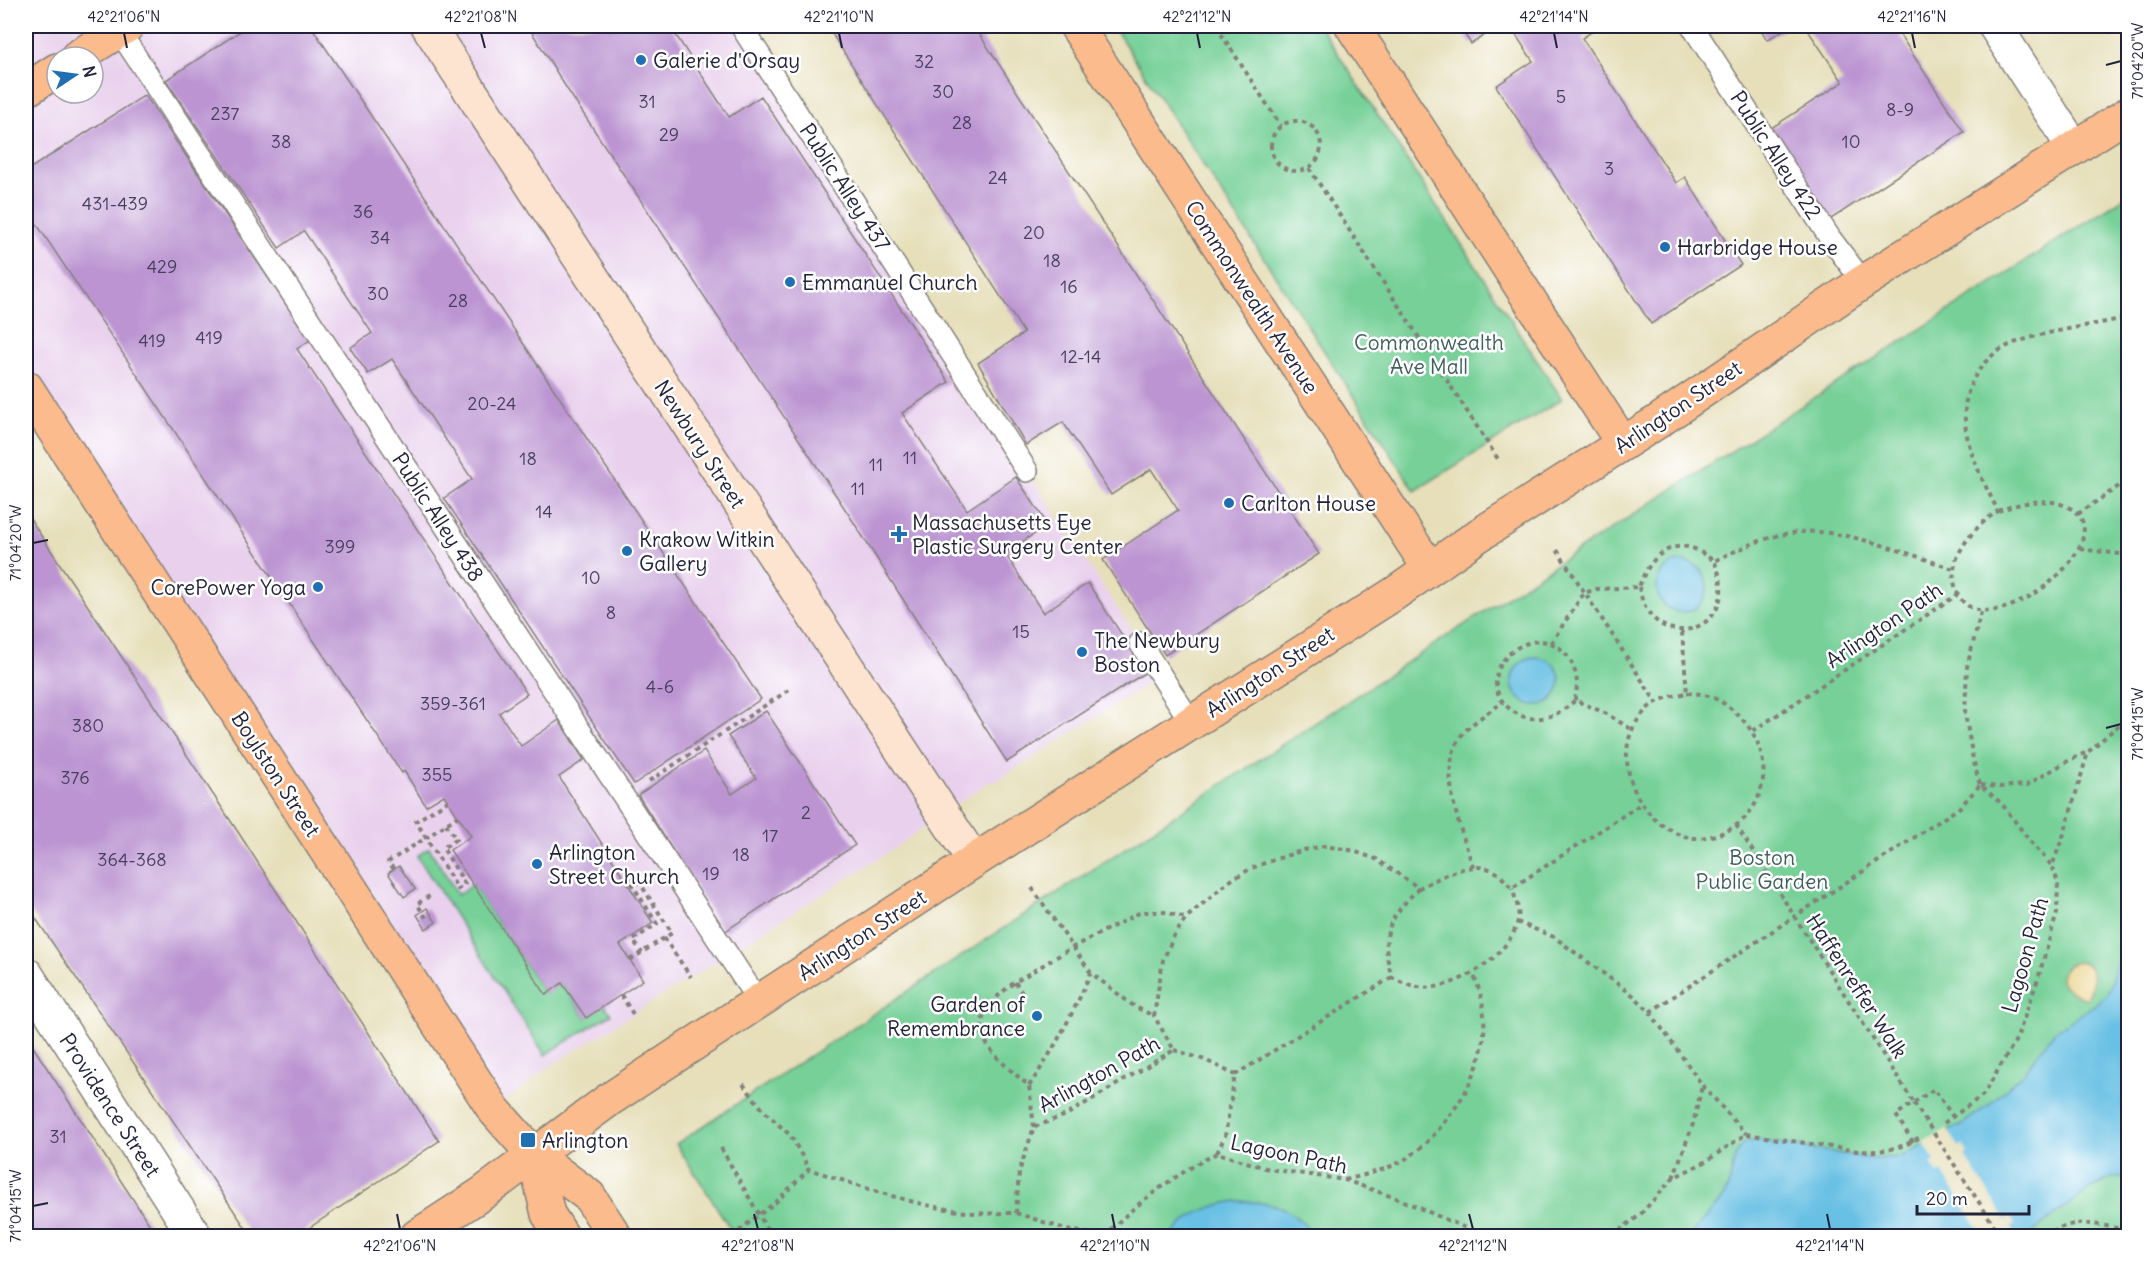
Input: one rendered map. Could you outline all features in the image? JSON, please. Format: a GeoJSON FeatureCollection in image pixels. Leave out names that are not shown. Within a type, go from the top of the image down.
{"type":"FeatureCollection","features":[{"type":"Feature","properties":{"kind":"main road","name":"Newbury Street"},"geometry":{"type":"LineString","coordinates":[[428,26],[974,861]]}},
{"type":"Feature","properties":{"kind":"main road","name":"Commonwealth Avenue"},"geometry":{"type":"LineString","coordinates":[[1076,26],[1429,568]]}},
{"type":"Feature","properties":{"kind":"main road"},"geometry":{"type":"LineString","coordinates":[[1352,26],[1623,444]]}},
{"type":"Feature","properties":{"kind":"main road"},"geometry":{"type":"LineString","coordinates":[[96,45],[123,28]]}},
{"type":"Feature","properties":{"kind":"main road"},"geometry":{"type":"LineString","coordinates":[[26,90],[45,78]]}},
{"type":"Feature","properties":{"kind":"main road","name":"Arlington Street"},"geometry":{"type":"LineString","coordinates":[[417,1236],[473,1200],[610,1099],[974,861],[1394,594],[1429,568],[1623,444],[1863,282],[2128,114]]}},
{"type":"Feature","properties":{"kind":"main road","name":"Boylston Street"},"geometry":{"type":"LineString","coordinates":[[26,387],[494,1110],[534,1155],[589,1196],[611,1235]]}},
{"type":"Feature","properties":{"kind":"main road","name":"Boylston Street"},"geometry":{"type":"LineString","coordinates":[[534,1155],[548,1214],[562,1236]]}},
{"type":"Feature","properties":{"kind":"street"},"geometry":{"type":"LineString","coordinates":[[1995,26],[2074,148]]}},
{"type":"Feature","properties":{"kind":"street","name":"Providence Street"},"geometry":{"type":"LineString","coordinates":[[26,974],[195,1236]]}},
{"type":"Feature","properties":{"kind":"lane","name":"Public Alley 437"},"geometry":{"type":"LineString","coordinates":[[741,26],[1027,471]]}},
{"type":"Feature","properties":{"kind":"lane","name":"Public Alley 422"},"geometry":{"type":"LineString","coordinates":[[1692,26],[1830,238],[1863,282]]}},
{"type":"Feature","properties":{"kind":"lane","name":"Public Alley 438"},"geometry":{"type":"LineString","coordinates":[[123,28],[759,1002]]}},
{"type":"Feature","properties":{"kind":"lane"},"geometry":{"type":"LineString","coordinates":[[1140,643],[1191,722]]}},
{"type":"Feature","properties":{"kind":"path"},"geometry":{"type":"LineString","coordinates":[[1216,26],[1281,126]]}},
{"type":"Feature","properties":{"kind":"path"},"geometry":{"type":"LineString","coordinates":[[1296,121],[1311,127],[1317,133],[1320,140],[1319,156],[1309,168],[1293,171],[1284,168],[1273,156],[1272,140],[1281,126],[1296,121]]}},
{"type":"Feature","properties":{"kind":"path"},"geometry":{"type":"LineString","coordinates":[[1309,168],[1498,459]]}},
{"type":"Feature","properties":{"kind":"path"},"geometry":{"type":"LineString","coordinates":[[1957,595],[1968,606],[1981,612],[2010,606],[2026,598],[2072,561],[2080,549],[2084,529],[2083,521],[2068,506],[2044,501],[2016,504],[1998,511],[1975,463],[1965,429],[1965,402],[1982,363],[1998,351],[2020,341],[2128,317]]}},
{"type":"Feature","properties":{"kind":"path"},"geometry":{"type":"LineString","coordinates":[[2078,514],[2128,480]]}},
{"type":"Feature","properties":{"kind":"path","name":"Arlington Path"},"geometry":{"type":"LineString","coordinates":[[1753,731],[1957,595],[1953,568],[1959,554],[1972,535],[1998,511]]}},
{"type":"Feature","properties":{"kind":"path"},"geometry":{"type":"LineString","coordinates":[[1714,561],[1753,543],[1799,532],[1818,531],[1909,554],[1953,568]]}},
{"type":"Feature","properties":{"kind":"path"},"geometry":{"type":"LineString","coordinates":[[1688,547],[1700,551],[1714,561],[1722,586],[1718,606],[1711,616],[1701,624],[1682,632],[1671,629],[1658,621],[1644,603],[1640,586],[1649,564],[1659,555],[1674,548],[1688,547]]}},
{"type":"Feature","properties":{"kind":"path"},"geometry":{"type":"LineString","coordinates":[[2080,549],[2128,555]]}},
{"type":"Feature","properties":{"kind":"path"},"geometry":{"type":"LineString","coordinates":[[1557,550],[1656,702]]}},
{"type":"Feature","properties":{"kind":"path"},"geometry":{"type":"LineString","coordinates":[[1551,643],[1584,593],[1597,589],[1640,586]]}},
{"type":"Feature","properties":{"kind":"path"},"geometry":{"type":"LineString","coordinates":[[1981,612],[1967,668],[1965,713],[1980,785],[2002,804],[2052,866],[2064,834],[2088,752]]}},
{"type":"Feature","properties":{"kind":"path"},"geometry":{"type":"LineString","coordinates":[[1682,632],[1687,693]]}},
{"type":"Feature","properties":{"kind":"path"},"geometry":{"type":"LineString","coordinates":[[1545,641],[1560,648],[1576,672],[1575,700],[1563,711],[1544,719],[1524,718],[1503,702],[1498,692],[1497,675],[1504,659],[1513,650],[1525,644],[1545,641]]}},
{"type":"Feature","properties":{"kind":"path"},"geometry":{"type":"LineString","coordinates":[[663,772],[792,688]]}},
{"type":"Feature","properties":{"kind":"path"},"geometry":{"type":"LineString","coordinates":[[1687,693],[1710,696],[1723,702],[1753,731],[1763,758],[1765,773],[1763,789],[1755,804],[1736,825],[1719,834],[1695,838],[1664,827],[1641,804],[1634,791],[1627,761],[1631,729],[1646,710],[1656,702],[1687,693]]}},
{"type":"Feature","properties":{"kind":"path"},"geometry":{"type":"LineString","coordinates":[[1575,700],[1605,713],[1631,729]]}},
{"type":"Feature","properties":{"kind":"path"},"geometry":{"type":"LineString","coordinates":[[1473,867],[1453,797],[1450,768],[1452,757],[1466,731],[1503,702]]}},
{"type":"Feature","properties":{"kind":"path"},"geometry":{"type":"LineString","coordinates":[[1980,785],[1999,787],[2027,785],[2088,752],[2128,717]]}},
{"type":"Feature","properties":{"kind":"path"},"geometry":{"type":"LineString","coordinates":[[1650,1012],[1959,808],[1980,785]]}},
{"type":"Feature","properties":{"kind":"path"},"geometry":{"type":"LineString","coordinates":[[446,824],[456,839],[443,848],[465,884],[458,889],[416,821],[448,801]]}},
{"type":"Feature","properties":{"kind":"path"},"geometry":{"type":"LineString","coordinates":[[1512,888],[1641,804]]}},
{"type":"Feature","properties":{"kind":"path"},"geometry":{"type":"LineString","coordinates":[[394,869],[388,862],[458,816]]}},
{"type":"Feature","properties":{"kind":"path","name":"Haffenreffer Walk"},"geometry":{"type":"LineString","coordinates":[[1736,825],[2001,1236]]}},
{"type":"Feature","properties":{"kind":"path","name":"Arlington Path"},"geometry":{"type":"LineString","coordinates":[[1016,1213],[1019,1172],[1034,1127],[1066,1115],[1174,1050],[1154,1016],[1163,960],[1174,936],[1186,918],[1222,887],[1250,869],[1304,850],[1324,846],[1350,850],[1376,859],[1419,888]]}},
{"type":"Feature","properties":{"kind":"path","name":"Lagoon Path"},"geometry":{"type":"LineString","coordinates":[[1944,1123],[1983,1095],[2017,1038],[2038,980],[2057,913],[2058,882],[2052,866]]}},
{"type":"Feature","properties":{"kind":"path"},"geometry":{"type":"LineString","coordinates":[[1473,867],[1487,868],[1499,874],[1512,888],[1516,901],[1517,922],[1513,933],[1473,974],[1448,984],[1427,987],[1419,987],[1392,977],[1385,946],[1387,932],[1406,901],[1419,888],[1449,873],[1473,867]]}},
{"type":"Feature","properties":{"kind":"path"},"geometry":{"type":"LineString","coordinates":[[630,960],[642,953],[672,933],[636,878],[630,881],[657,924],[633,940],[642,953]]}},
{"type":"Feature","properties":{"kind":"path"},"geometry":{"type":"LineString","coordinates":[[1032,888],[1091,973],[1136,1007],[1154,1016]]}},
{"type":"Feature","properties":{"kind":"path"},"geometry":{"type":"LineString","coordinates":[[426,918],[417,904],[430,895]]}},
{"type":"Feature","properties":{"kind":"path"},"geometry":{"type":"LineString","coordinates":[[1029,1086],[993,1055],[985,1042],[982,1022],[987,1008],[1015,982],[1073,947],[1141,912],[1164,912],[1186,918]]}},
{"type":"Feature","properties":{"kind":"path"},"geometry":{"type":"LineString","coordinates":[[1517,922],[1535,928],[1563,943],[1611,978],[1650,1012],[1702,1086],[1746,1134],[1857,1151],[1896,1149],[1920,1137]]}},
{"type":"Feature","properties":{"kind":"path"},"geometry":{"type":"LineString","coordinates":[[664,938],[691,977]]}},
{"type":"Feature","properties":{"kind":"path"},"geometry":{"type":"LineString","coordinates":[[1034,1127],[1029,1086],[1055,1047],[1091,973]]}},
{"type":"Feature","properties":{"kind":"path"},"geometry":{"type":"LineString","coordinates":[[1345,1180],[1388,1167],[1411,1155],[1439,1130],[1470,1086],[1480,1060],[1485,1029],[1482,999],[1473,974]]}},
{"type":"Feature","properties":{"kind":"path"},"geometry":{"type":"LineString","coordinates":[[1217,1153],[1225,1136],[1235,1075],[1392,977]]}},
{"type":"Feature","properties":{"kind":"path"},"geometry":{"type":"LineString","coordinates":[[1015,982],[1022,993]]}},
{"type":"Feature","properties":{"kind":"path"},"geometry":{"type":"LineString","coordinates":[[621,994],[633,1014]]}},
{"type":"Feature","properties":{"kind":"path"},"geometry":{"type":"LineString","coordinates":[[1174,1050],[1205,1060],[1235,1075]]}},
{"type":"Feature","properties":{"kind":"path"},"geometry":{"type":"LineString","coordinates":[[742,1084],[764,1111],[791,1136],[809,1169],[862,1187],[926,1204],[975,1213],[1016,1213],[1068,1230],[1105,1236]]}},
{"type":"Feature","properties":{"kind":"path"},"geometry":{"type":"LineString","coordinates":[[1612,1236],[1640,1215],[1673,1178],[1693,1124],[1702,1086]]}},
{"type":"Feature","properties":{"kind":"path"},"geometry":{"type":"LineString","coordinates":[[1912,1142],[1896,1115],[1934,1089],[1953,1117]]}},
{"type":"Feature","properties":{"kind":"path"},"geometry":{"type":"LineString","coordinates":[[1673,1178],[1705,1162],[1746,1134]]}},
{"type":"Feature","properties":{"kind":"path"},"geometry":{"type":"LineString","coordinates":[[722,1148],[771,1236]]}},
{"type":"Feature","properties":{"kind":"path","name":"Lagoon Path"},"geometry":{"type":"LineString","coordinates":[[1105,1236],[1141,1203],[1197,1163],[1217,1153],[1269,1169],[1345,1180],[1401,1200],[1484,1236]]}},
{"type":"Feature","properties":{"kind":"path"},"geometry":{"type":"LineString","coordinates":[[733,1236],[793,1187],[809,1169]]}},
{"type":"Feature","properties":{"kind":"path"},"geometry":{"type":"LineString","coordinates":[[2044,1236],[2058,1228],[2075,1223],[2128,1230]]}},
{"type":"Feature","properties":{"kind":"shaded area"},"geometry":{"type":"Polygon","coordinates":[[[26,26],[741,26],[1161,675],[995,782],[987,783],[895,848],[543,1071],[494,1110],[26,387],[26,26]]]}},
{"type":"Feature","properties":{"kind":"green space","name":"Commonwealth Ave Mall"},"geometry":{"type":"Polygon","coordinates":[[[1113,26],[1320,26],[1562,399],[1415,491],[1113,26]]]}},
{"type":"Feature","properties":{"kind":"green space","name":"Boston Public Garden"},"geometry":{"type":"Polygon","coordinates":[[[2128,195],[2128,1236],[735,1236],[676,1144],[1552,567],[2128,195]]]}},
{"type":"Feature","properties":{"kind":"green space"},"geometry":{"type":"Polygon","coordinates":[[[429,848],[458,895],[473,884],[545,994],[562,983],[586,1018],[605,1005],[611,1014],[545,1055],[417,856],[429,848]]]}},
{"type":"Feature","properties":{"kind":"sand"},"geometry":{"type":"Polygon","coordinates":[[[2082,962],[2090,968],[2092,973],[2088,997],[2084,999],[2065,987],[2060,978],[2068,966],[2082,962]]]}},
{"type":"Feature","properties":{"kind":"water"},"geometry":{"type":"Polygon","coordinates":[[[1682,562],[1700,569],[1707,587],[1700,605],[1682,612],[1664,605],[1657,587],[1664,569],[1682,562]]]}},
{"type":"Feature","properties":{"kind":"water"},"geometry":{"type":"Polygon","coordinates":[[[1531,657],[1541,657],[1556,667],[1560,681],[1556,695],[1550,701],[1541,705],[1531,705],[1516,695],[1512,686],[1512,676],[1522,661],[1531,657]]]}},
{"type":"Feature","properties":{"kind":"water"},"geometry":{"type":"Polygon","coordinates":[[[2128,842],[2128,1177],[2114,1177],[2091,1188],[2028,1236],[1691,1236],[1725,1194],[1735,1158],[1743,1143],[1758,1140],[1874,1159],[1900,1157],[1962,1124],[1989,1105],[2023,1073],[2054,1032],[2093,1006],[2107,993],[2121,945],[2123,871],[2128,842]]]}},
{"type":"Feature","properties":{"kind":"water"},"geometry":{"type":"Polygon","coordinates":[[[1236,1201],[1270,1204],[1289,1212],[1298,1218],[1314,1236],[1171,1236],[1184,1222],[1199,1212],[1236,1201]]]}},
{"type":"Feature","properties":{"kind":"pier"},"geometry":{"type":"Polygon","coordinates":[[[1947,1129],[1959,1147],[1963,1145],[1968,1153],[1965,1156],[2006,1220],[2010,1217],[2015,1224],[2011,1228],[2017,1236],[1979,1236],[1982,1234],[1942,1172],[1938,1174],[1931,1164],[1935,1161],[1923,1142],[1947,1129]]]}},
{"type":"Feature","properties":{"kind":"building"},"geometry":{"type":"Polygon","coordinates":[[[248,26],[311,26],[761,699],[634,784],[444,498],[472,479],[392,359],[368,374],[350,348],[372,333],[304,231],[279,248],[166,80],[248,26]]]}},
{"type":"Feature","properties":{"kind":"building"},"geometry":{"type":"Polygon","coordinates":[[[528,26],[670,26],[729,117],[761,96],[949,382],[902,413],[967,510],[1016,477],[1048,525],[1005,553],[1043,613],[1088,583],[1146,672],[1007,762],[849,515],[567,89],[528,26]]]}},
{"type":"Feature","properties":{"kind":"building"},"geometry":{"type":"Polygon","coordinates":[[[827,26],[974,26],[1319,554],[1165,655],[1103,560],[1178,510],[1151,469],[1111,495],[1063,422],[1026,445],[978,363],[1024,333],[827,26]]]}},
{"type":"Feature","properties":{"kind":"building"},"geometry":{"type":"Polygon","coordinates":[[[1459,26],[1499,26],[1471,44],[1459,26]]]}},
{"type":"Feature","properties":{"kind":"building"},"geometry":{"type":"Polygon","coordinates":[[[1510,26],[1601,26],[1582,38],[1676,183],[1685,177],[1741,265],[1651,324],[1496,86],[1533,61],[1510,26]]]}},
{"type":"Feature","properties":{"kind":"building"},"geometry":{"type":"Polygon","coordinates":[[[1759,26],[1790,26],[1767,40],[1759,26]]]}},
{"type":"Feature","properties":{"kind":"building"},"geometry":{"type":"Polygon","coordinates":[[[1805,26],[1894,26],[1964,132],[1828,221],[1768,130],[1843,82],[1805,26]]]}},
{"type":"Feature","properties":{"kind":"building"},"geometry":{"type":"Polygon","coordinates":[[[2105,26],[2123,26],[2110,33],[2105,26]]]}},
{"type":"Feature","properties":{"kind":"building"},"geometry":{"type":"Polygon","coordinates":[[[145,95],[310,340],[297,349],[527,694],[499,713],[521,746],[559,720],[584,760],[559,777],[653,923],[620,945],[643,980],[586,1018],[562,983],[546,995],[450,850],[471,836],[444,795],[426,806],[404,771],[402,773],[26,208],[26,171],[145,95]]]}},
{"type":"Feature","properties":{"kind":"building"},"geometry":{"type":"Polygon","coordinates":[[[26,513],[238,832],[439,1141],[297,1236],[251,1236],[26,904],[26,513]]]}},
{"type":"Feature","properties":{"kind":"building"},"geometry":{"type":"Polygon","coordinates":[[[766,711],[855,845],[724,932],[638,795],[704,751],[732,794],[756,778],[728,736],[766,711]]]}},
{"type":"Feature","properties":{"kind":"building"},"geometry":{"type":"Polygon","coordinates":[[[399,866],[415,889],[404,897],[388,873],[399,866]]]}},
{"type":"Feature","properties":{"kind":"building"},"geometry":{"type":"Polygon","coordinates":[[[427,908],[436,922],[426,929],[417,915],[427,908]]]}},
{"type":"Feature","properties":{"kind":"building"},"geometry":{"type":"Polygon","coordinates":[[[26,1036],[157,1236],[26,1236],[26,1036]]]}},
{"type":"Feature","properties":{"kind":"place","name":"Galerie d'Orsay"},"geometry":{"type":"Point","coordinates":[641,60]}},
{"type":"Feature","properties":{"kind":"place","name":"Harbridge House"},"geometry":{"type":"Point","coordinates":[1665,247]}},
{"type":"Feature","properties":{"kind":"place","name":"Emmanuel Church"},"geometry":{"type":"Point","coordinates":[790,282]}},
{"type":"Feature","properties":{"kind":"place","name":"Carlton House"},"geometry":{"type":"Point","coordinates":[1229,503]}},
{"type":"Feature","properties":{"kind":"place","name":"Massachusetts Eye Plastic Surgery Center"},"geometry":{"type":"Point","coordinates":[899,534]}},
{"type":"Feature","properties":{"kind":"place","name":"Krakow Witkin Gallery"},"geometry":{"type":"Point","coordinates":[627,551]}},
{"type":"Feature","properties":{"kind":"place","name":"CorePower Yoga"},"geometry":{"type":"Point","coordinates":[318,587]}},
{"type":"Feature","properties":{"kind":"place","name":"The Newbury Boston"},"geometry":{"type":"Point","coordinates":[1082,652]}},
{"type":"Feature","properties":{"kind":"place","name":"Arlington Street Church"},"geometry":{"type":"Point","coordinates":[537,864]}},
{"type":"Feature","properties":{"kind":"place","name":"Garden of Remembrance"},"geometry":{"type":"Point","coordinates":[1037,1016]}},
{"type":"Feature","properties":{"kind":"place","name":"Arlington"},"geometry":{"type":"Point","coordinates":[528,1140]}}]}
